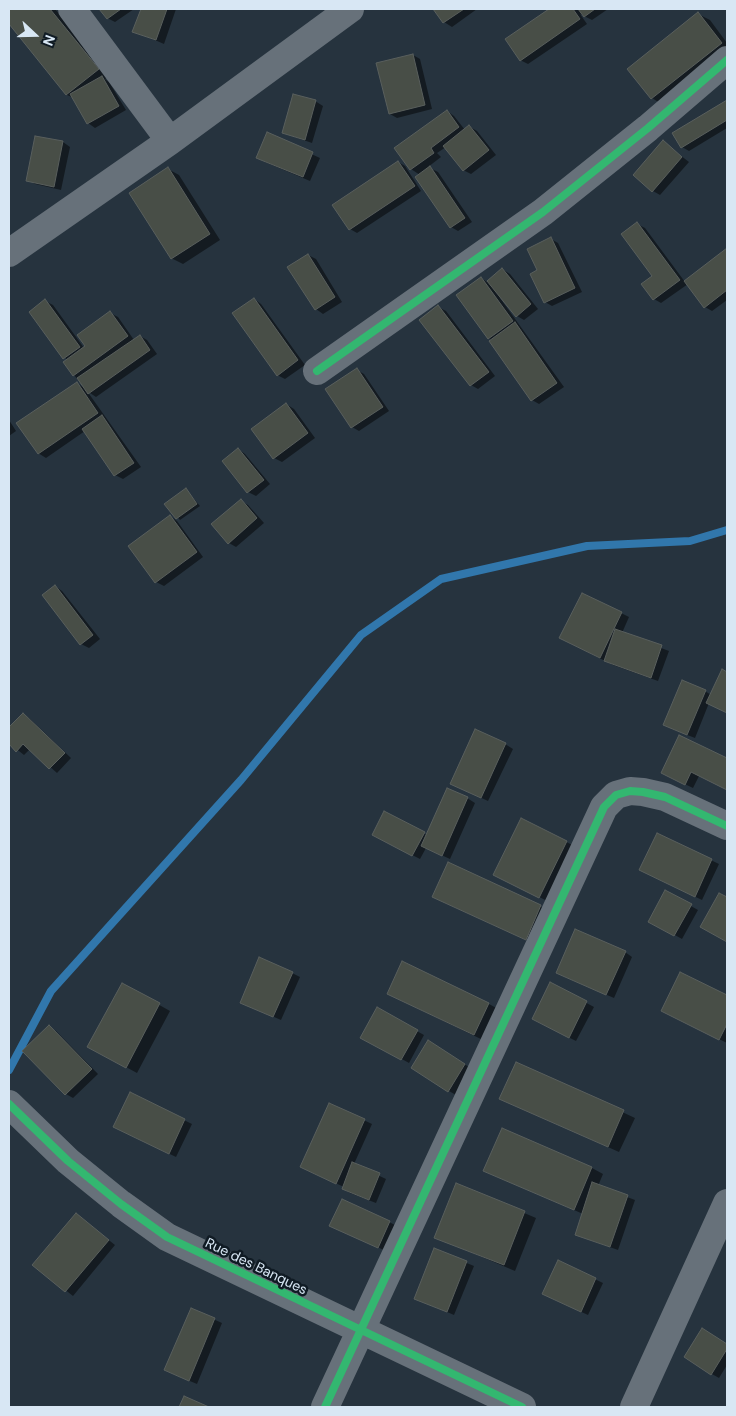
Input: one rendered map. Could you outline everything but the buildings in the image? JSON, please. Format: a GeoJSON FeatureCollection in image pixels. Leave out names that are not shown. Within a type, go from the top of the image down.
{"type":"FeatureCollection","features":[{"type":"Feature","properties":{"kind":"street"},"geometry":{"type":"LineString","coordinates":[[72,9],[170,141]]}},
{"type":"Feature","properties":{"kind":"street"},"geometry":{"type":"LineString","coordinates":[[9,253],[170,141],[350,9]]}},
{"type":"Feature","properties":{"kind":"street"},"geometry":{"type":"LineString","coordinates":[[317,371],[544,212],[648,128],[727,60]]}},
{"type":"Feature","properties":{"kind":"street"},"geometry":{"type":"LineString","coordinates":[[325,1407],[604,808],[616,795],[630,791],[643,792],[665,797],[727,826]]}},
{"type":"Feature","properties":{"kind":"street","name":"Rue des Banques"},"geometry":{"type":"LineString","coordinates":[[9,1104],[68,1161],[121,1204],[167,1237],[522,1407]]}},
{"type":"Feature","properties":{"kind":"street"},"geometry":{"type":"LineString","coordinates":[[634,1407],[727,1203]]}},
{"type":"Feature","properties":{"kind":"waterway"},"geometry":{"type":"LineString","coordinates":[[9,1070],[51,991],[241,780],[361,635],[441,579],[587,546],[690,541],[727,530]]}},
{"type":"Feature","properties":{"kind":"cycle path"},"geometry":{"type":"LineString","coordinates":[[317,371],[543,212],[648,128],[727,60]]}},
{"type":"Feature","properties":{"kind":"cycle path"},"geometry":{"type":"LineString","coordinates":[[325,1407],[604,807],[616,795],[630,791],[643,792],[665,797],[727,826]]}},
{"type":"Feature","properties":{"kind":"cycle path"},"geometry":{"type":"LineString","coordinates":[[9,1104],[68,1161],[121,1204],[167,1237],[522,1407]]}}]}
